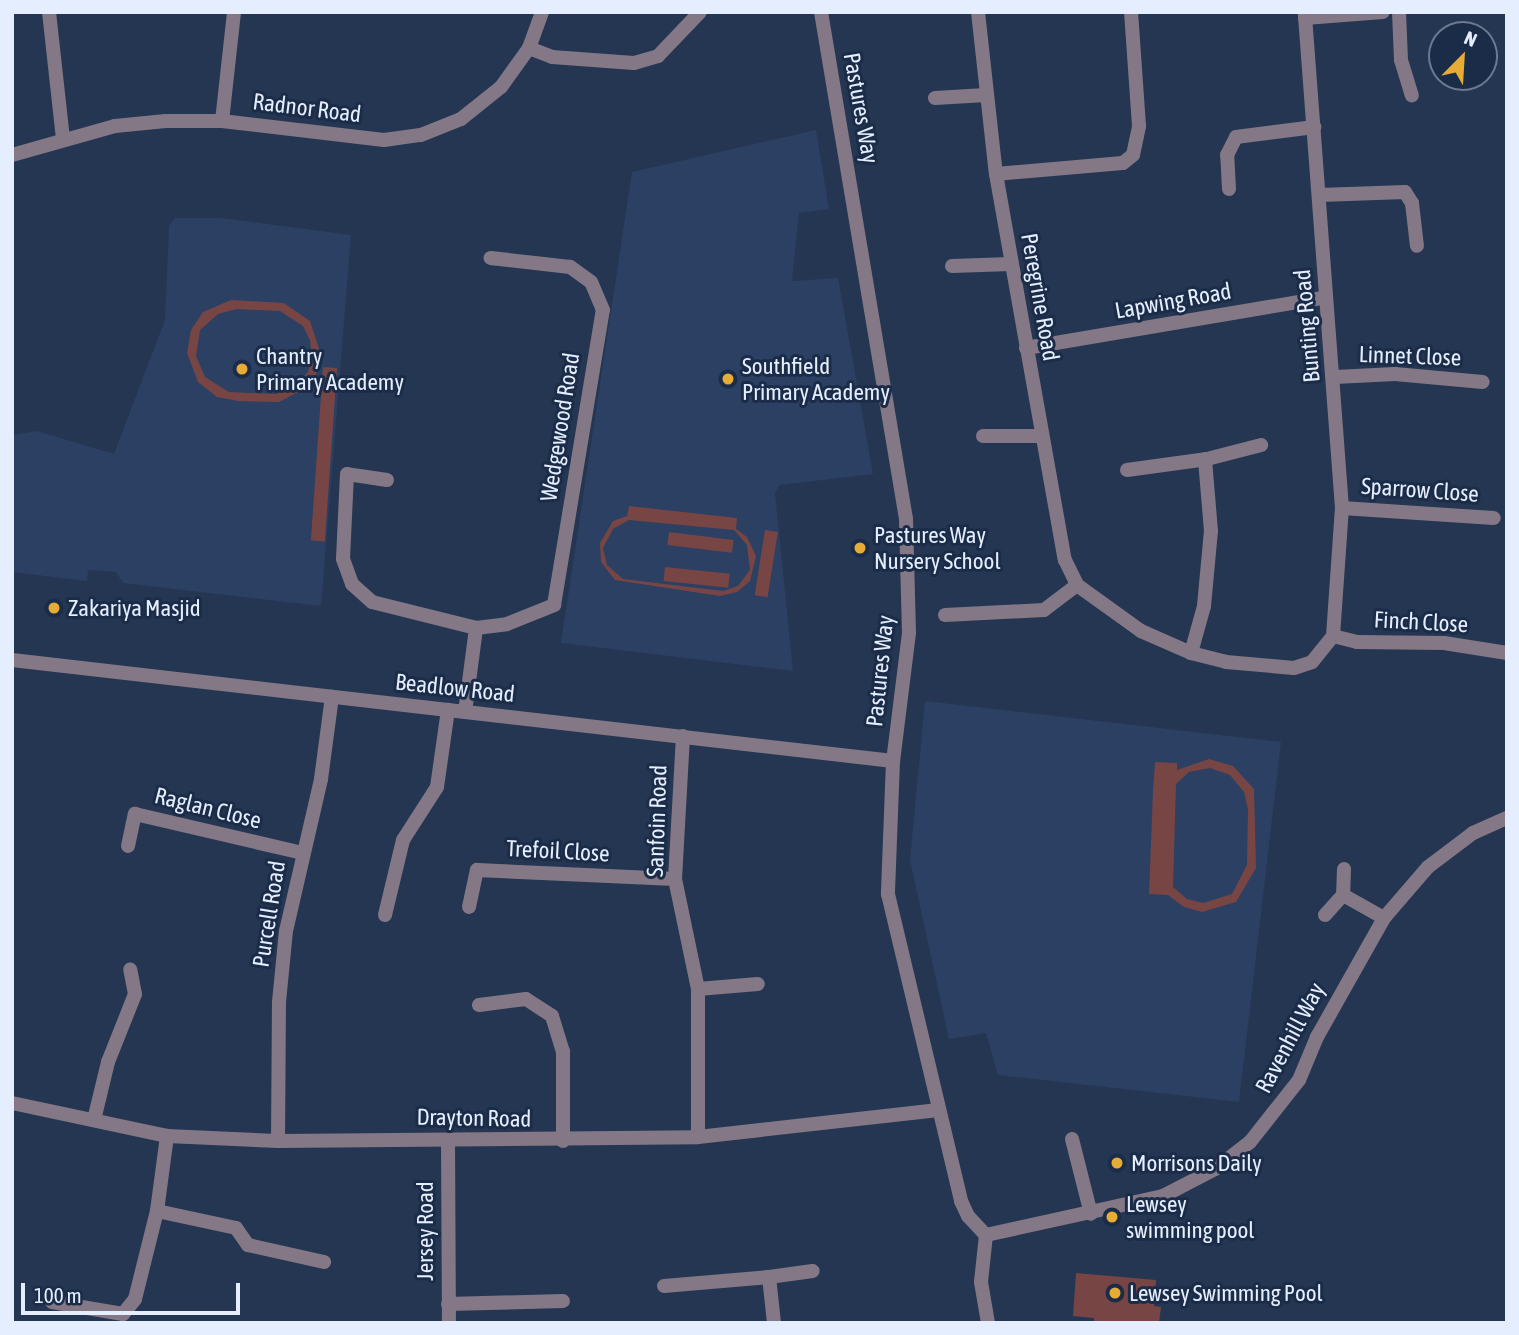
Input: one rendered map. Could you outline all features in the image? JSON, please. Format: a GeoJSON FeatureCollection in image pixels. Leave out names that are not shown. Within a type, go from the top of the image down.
{"type":"FeatureCollection","features":[{"type":"Feature","properties":{"kind":"street"},"geometry":{"type":"LineString","coordinates":[[49,12],[63,138]]}},
{"type":"Feature","properties":{"kind":"street"},"geometry":{"type":"LineString","coordinates":[[222,121],[234,12]]}},
{"type":"Feature","properties":{"kind":"street","name":"Radnor Road"},"geometry":{"type":"LineString","coordinates":[[12,155],[115,125],[222,121],[384,140],[421,135],[461,119],[502,87],[529,48],[542,12]]}},
{"type":"Feature","properties":{"kind":"street"},"geometry":{"type":"LineString","coordinates":[[529,48],[552,57],[634,62],[658,55],[700,12]]}},
{"type":"Feature","properties":{"kind":"street","name":"Pastures Way"},"geometry":{"type":"LineString","coordinates":[[821,12],[906,517],[909,633],[893,761],[888,894],[961,1201],[968,1216],[986,1235]]}},
{"type":"Feature","properties":{"kind":"street","name":"Peregrine Road"},"geometry":{"type":"LineString","coordinates":[[978,12],[996,174],[1011,264],[1058,534],[1077,584]]}},
{"type":"Feature","properties":{"kind":"street"},"geometry":{"type":"LineString","coordinates":[[996,174],[1123,163],[1133,155],[1139,126],[1130,12]]}},
{"type":"Feature","properties":{"kind":"street"},"geometry":{"type":"LineString","coordinates":[[1305,15],[1383,12]]}},
{"type":"Feature","properties":{"kind":"street"},"geometry":{"type":"LineString","coordinates":[[1399,12],[1401,60],[1412,94]]}},
{"type":"Feature","properties":{"kind":"street","name":"Bunting Road"},"geometry":{"type":"LineString","coordinates":[[1305,15],[1326,297],[1335,377],[1342,508],[1333,636]]}},
{"type":"Feature","properties":{"kind":"street"},"geometry":{"type":"LineString","coordinates":[[935,98],[986,95]]}},
{"type":"Feature","properties":{"kind":"street"},"geometry":{"type":"LineString","coordinates":[[1229,189],[1227,155],[1236,137],[1314,127]]}},
{"type":"Feature","properties":{"kind":"street"},"geometry":{"type":"LineString","coordinates":[[1320,195],[1405,192],[1412,202],[1417,246]]}},
{"type":"Feature","properties":{"kind":"street","name":"Wedgewood Road"},"geometry":{"type":"LineString","coordinates":[[387,480],[347,474],[343,559],[352,584],[372,602],[476,628],[507,625],[554,605],[603,310],[591,282],[569,267],[491,258]]}},
{"type":"Feature","properties":{"kind":"street"},"geometry":{"type":"LineString","coordinates":[[952,266],[1011,264]]}},
{"type":"Feature","properties":{"kind":"street","name":"Lapwing Road"},"geometry":{"type":"LineString","coordinates":[[1026,348],[1326,297]]}},
{"type":"Feature","properties":{"kind":"street","name":"Linnet Close"},"geometry":{"type":"LineString","coordinates":[[1335,377],[1395,374],[1483,382]]}},
{"type":"Feature","properties":{"kind":"street"},"geometry":{"type":"LineString","coordinates":[[983,436],[1041,436]]}},
{"type":"Feature","properties":{"kind":"street"},"geometry":{"type":"LineString","coordinates":[[1127,470],[1205,459],[1261,445]]}},
{"type":"Feature","properties":{"kind":"street"},"geometry":{"type":"LineString","coordinates":[[1191,653],[1205,606],[1211,531],[1205,459]]}},
{"type":"Feature","properties":{"kind":"street","name":"Sparrow Close"},"geometry":{"type":"LineString","coordinates":[[1342,508],[1494,518]]}},
{"type":"Feature","properties":{"kind":"street"},"geometry":{"type":"LineString","coordinates":[[945,615],[1044,610],[1077,584],[1141,631],[1191,653],[1263,667],[1294,668],[1312,662],[1333,636]]}},
{"type":"Feature","properties":{"kind":"street"},"geometry":{"type":"LineString","coordinates":[[465,712],[476,628]]}},
{"type":"Feature","properties":{"kind":"street","name":"Finch Close"},"geometry":{"type":"LineString","coordinates":[[1333,636],[1357,642],[1444,643],[1507,653]]}},
{"type":"Feature","properties":{"kind":"street","name":"Beadlow Road"},"geometry":{"type":"LineString","coordinates":[[12,660],[893,761]]}},
{"type":"Feature","properties":{"kind":"street","name":"Purcell Road"},"geometry":{"type":"LineString","coordinates":[[278,1141],[279,1002],[286,931],[321,779],[332,697]]}},
{"type":"Feature","properties":{"kind":"street"},"geometry":{"type":"LineString","coordinates":[[385,915],[403,840],[437,787],[448,710]]}},
{"type":"Feature","properties":{"kind":"street","name":"Sanfoin Road"},"geometry":{"type":"LineString","coordinates":[[683,736],[675,879],[698,989],[698,1137]]}},
{"type":"Feature","properties":{"kind":"street","name":"Raglan Close"},"geometry":{"type":"LineString","coordinates":[[128,846],[135,814],[302,853]]}},
{"type":"Feature","properties":{"kind":"street","name":"Ravenhill Way"},"geometry":{"type":"LineString","coordinates":[[986,1235],[1163,1196],[1215,1170],[1250,1142],[1299,1080],[1322,1027],[1384,918],[1428,867],[1473,834],[1507,818]]}},
{"type":"Feature","properties":{"kind":"street"},"geometry":{"type":"LineString","coordinates":[[1325,915],[1343,895],[1344,869]]}},
{"type":"Feature","properties":{"kind":"street","name":"Trefoil Close"},"geometry":{"type":"LineString","coordinates":[[469,907],[477,870],[675,879]]}},
{"type":"Feature","properties":{"kind":"street"},"geometry":{"type":"LineString","coordinates":[[1343,895],[1384,918]]}},
{"type":"Feature","properties":{"kind":"street"},"geometry":{"type":"LineString","coordinates":[[94,1120],[108,1062],[135,994],[130,969]]}},
{"type":"Feature","properties":{"kind":"street"},"geometry":{"type":"LineString","coordinates":[[698,989],[758,985]]}},
{"type":"Feature","properties":{"kind":"street"},"geometry":{"type":"LineString","coordinates":[[479,1005],[526,999],[552,1016],[563,1051],[562,1141]]}},
{"type":"Feature","properties":{"kind":"street","name":"Drayton Road"},"geometry":{"type":"LineString","coordinates":[[12,1103],[167,1136],[278,1141],[562,1141],[698,1137],[938,1110]]}},
{"type":"Feature","properties":{"kind":"street"},"geometry":{"type":"LineString","coordinates":[[52,1302],[124,1314],[135,1299],[157,1211],[167,1136]]}},
{"type":"Feature","properties":{"kind":"street"},"geometry":{"type":"LineString","coordinates":[[1072,1139],[1091,1214]]}},
{"type":"Feature","properties":{"kind":"street","name":"Jersey Road"},"geometry":{"type":"LineString","coordinates":[[448,1140],[449,1323]]}},
{"type":"Feature","properties":{"kind":"street"},"geometry":{"type":"LineString","coordinates":[[157,1211],[236,1228],[248,1245],[324,1262]]}},
{"type":"Feature","properties":{"kind":"street"},"geometry":{"type":"LineString","coordinates":[[986,1235],[981,1282],[988,1323]]}},
{"type":"Feature","properties":{"kind":"street"},"geometry":{"type":"LineString","coordinates":[[664,1286],[813,1271]]}},
{"type":"Feature","properties":{"kind":"street"},"geometry":{"type":"LineString","coordinates":[[769,1277],[774,1323]]}},
{"type":"Feature","properties":{"kind":"street"},"geometry":{"type":"LineString","coordinates":[[449,1304],[563,1301]]}},
{"type":"Feature","properties":{"kind":"shaded area","name":"Southfield Primary Academy"},"geometry":{"type":"Polygon","coordinates":[[[816,130],[829,209],[799,213],[792,281],[838,278],[873,474],[780,485],[775,493],[793,671],[561,643],[632,172],[816,130]]]}},
{"type":"Feature","properties":{"kind":"shaded area","name":"Chantry Primary Academy"},"geometry":{"type":"Polygon","coordinates":[[[175,218],[221,218],[351,235],[321,606],[123,583],[116,572],[88,570],[87,581],[12,572],[12,435],[37,431],[114,454],[165,320],[169,226],[175,218]]]}},
{"type":"Feature","properties":{"kind":"shaded area"},"geometry":{"type":"Polygon","coordinates":[[[231,300],[284,303],[310,321],[321,355],[316,375],[306,388],[279,402],[238,401],[217,397],[198,382],[187,353],[191,330],[203,312],[231,300]],[[237,309],[218,314],[200,330],[196,356],[205,377],[229,392],[276,394],[294,387],[308,372],[312,359],[310,340],[303,326],[280,311],[237,309]]]}},
{"type":"Feature","properties":{"kind":"shaded area"},"geometry":{"type":"Polygon","coordinates":[[[323,367],[337,368],[325,542],[311,541],[323,367]]]}},
{"type":"Feature","properties":{"kind":"shaded area"},"geometry":{"type":"Polygon","coordinates":[[[629,506],[737,518],[736,529],[747,537],[756,556],[750,581],[737,592],[720,596],[615,580],[601,562],[600,543],[613,521],[627,516],[629,506]],[[629,520],[613,529],[603,548],[607,565],[623,579],[723,591],[738,586],[750,570],[747,545],[734,530],[629,520]]]}},
{"type":"Feature","properties":{"kind":"shaded area"},"geometry":{"type":"Polygon","coordinates":[[[765,530],[778,532],[768,597],[755,595],[765,530]]]}},
{"type":"Feature","properties":{"kind":"shaded area"},"geometry":{"type":"Polygon","coordinates":[[[669,532],[734,540],[732,553],[667,545],[669,532]]]}},
{"type":"Feature","properties":{"kind":"shaded area"},"geometry":{"type":"Polygon","coordinates":[[[665,567],[730,574],[728,588],[664,581],[665,567]]]}},
{"type":"Feature","properties":{"kind":"shaded area"},"geometry":{"type":"Polygon","coordinates":[[[925,701],[1281,742],[1239,1102],[998,1075],[986,1033],[949,1039],[910,860],[925,701]]]}},
{"type":"Feature","properties":{"kind":"shaded area"},"geometry":{"type":"Polygon","coordinates":[[[1209,759],[1233,766],[1254,789],[1256,868],[1236,902],[1202,912],[1184,907],[1168,895],[1149,894],[1155,762],[1177,763],[1177,770],[1209,759]],[[1210,768],[1189,772],[1176,784],[1173,887],[1187,899],[1203,903],[1232,894],[1247,865],[1248,809],[1244,792],[1230,775],[1210,768]]]}},
{"type":"Feature","properties":{"kind":"shaded area","name":"Lewsey Swimming Pool"},"geometry":{"type":"Polygon","coordinates":[[[1076,1273],[1156,1280],[1154,1306],[1161,1307],[1159,1323],[1094,1323],[1094,1318],[1073,1316],[1076,1273]]]}},
{"type":"Feature","properties":{"kind":"place","name":"Chantry Primary Academy"},"geometry":{"type":"Point","coordinates":[242,369]}},
{"type":"Feature","properties":{"kind":"place","name":"Southfield Primary Academy"},"geometry":{"type":"Point","coordinates":[728,379]}},
{"type":"Feature","properties":{"kind":"place","name":"Pastures Way Nursery School"},"geometry":{"type":"Point","coordinates":[860,548]}},
{"type":"Feature","properties":{"kind":"place","name":"Zakariya Masjid"},"geometry":{"type":"Point","coordinates":[54,608]}},
{"type":"Feature","properties":{"kind":"place","name":"Morrisons Daily"},"geometry":{"type":"Point","coordinates":[1117,1163]}},
{"type":"Feature","properties":{"kind":"place","name":"Lewsey swimming pool"},"geometry":{"type":"Point","coordinates":[1112,1217]}},
{"type":"Feature","properties":{"kind":"place","name":"Lewsey Swimming Pool"},"geometry":{"type":"Point","coordinates":[1115,1293]}}]}
